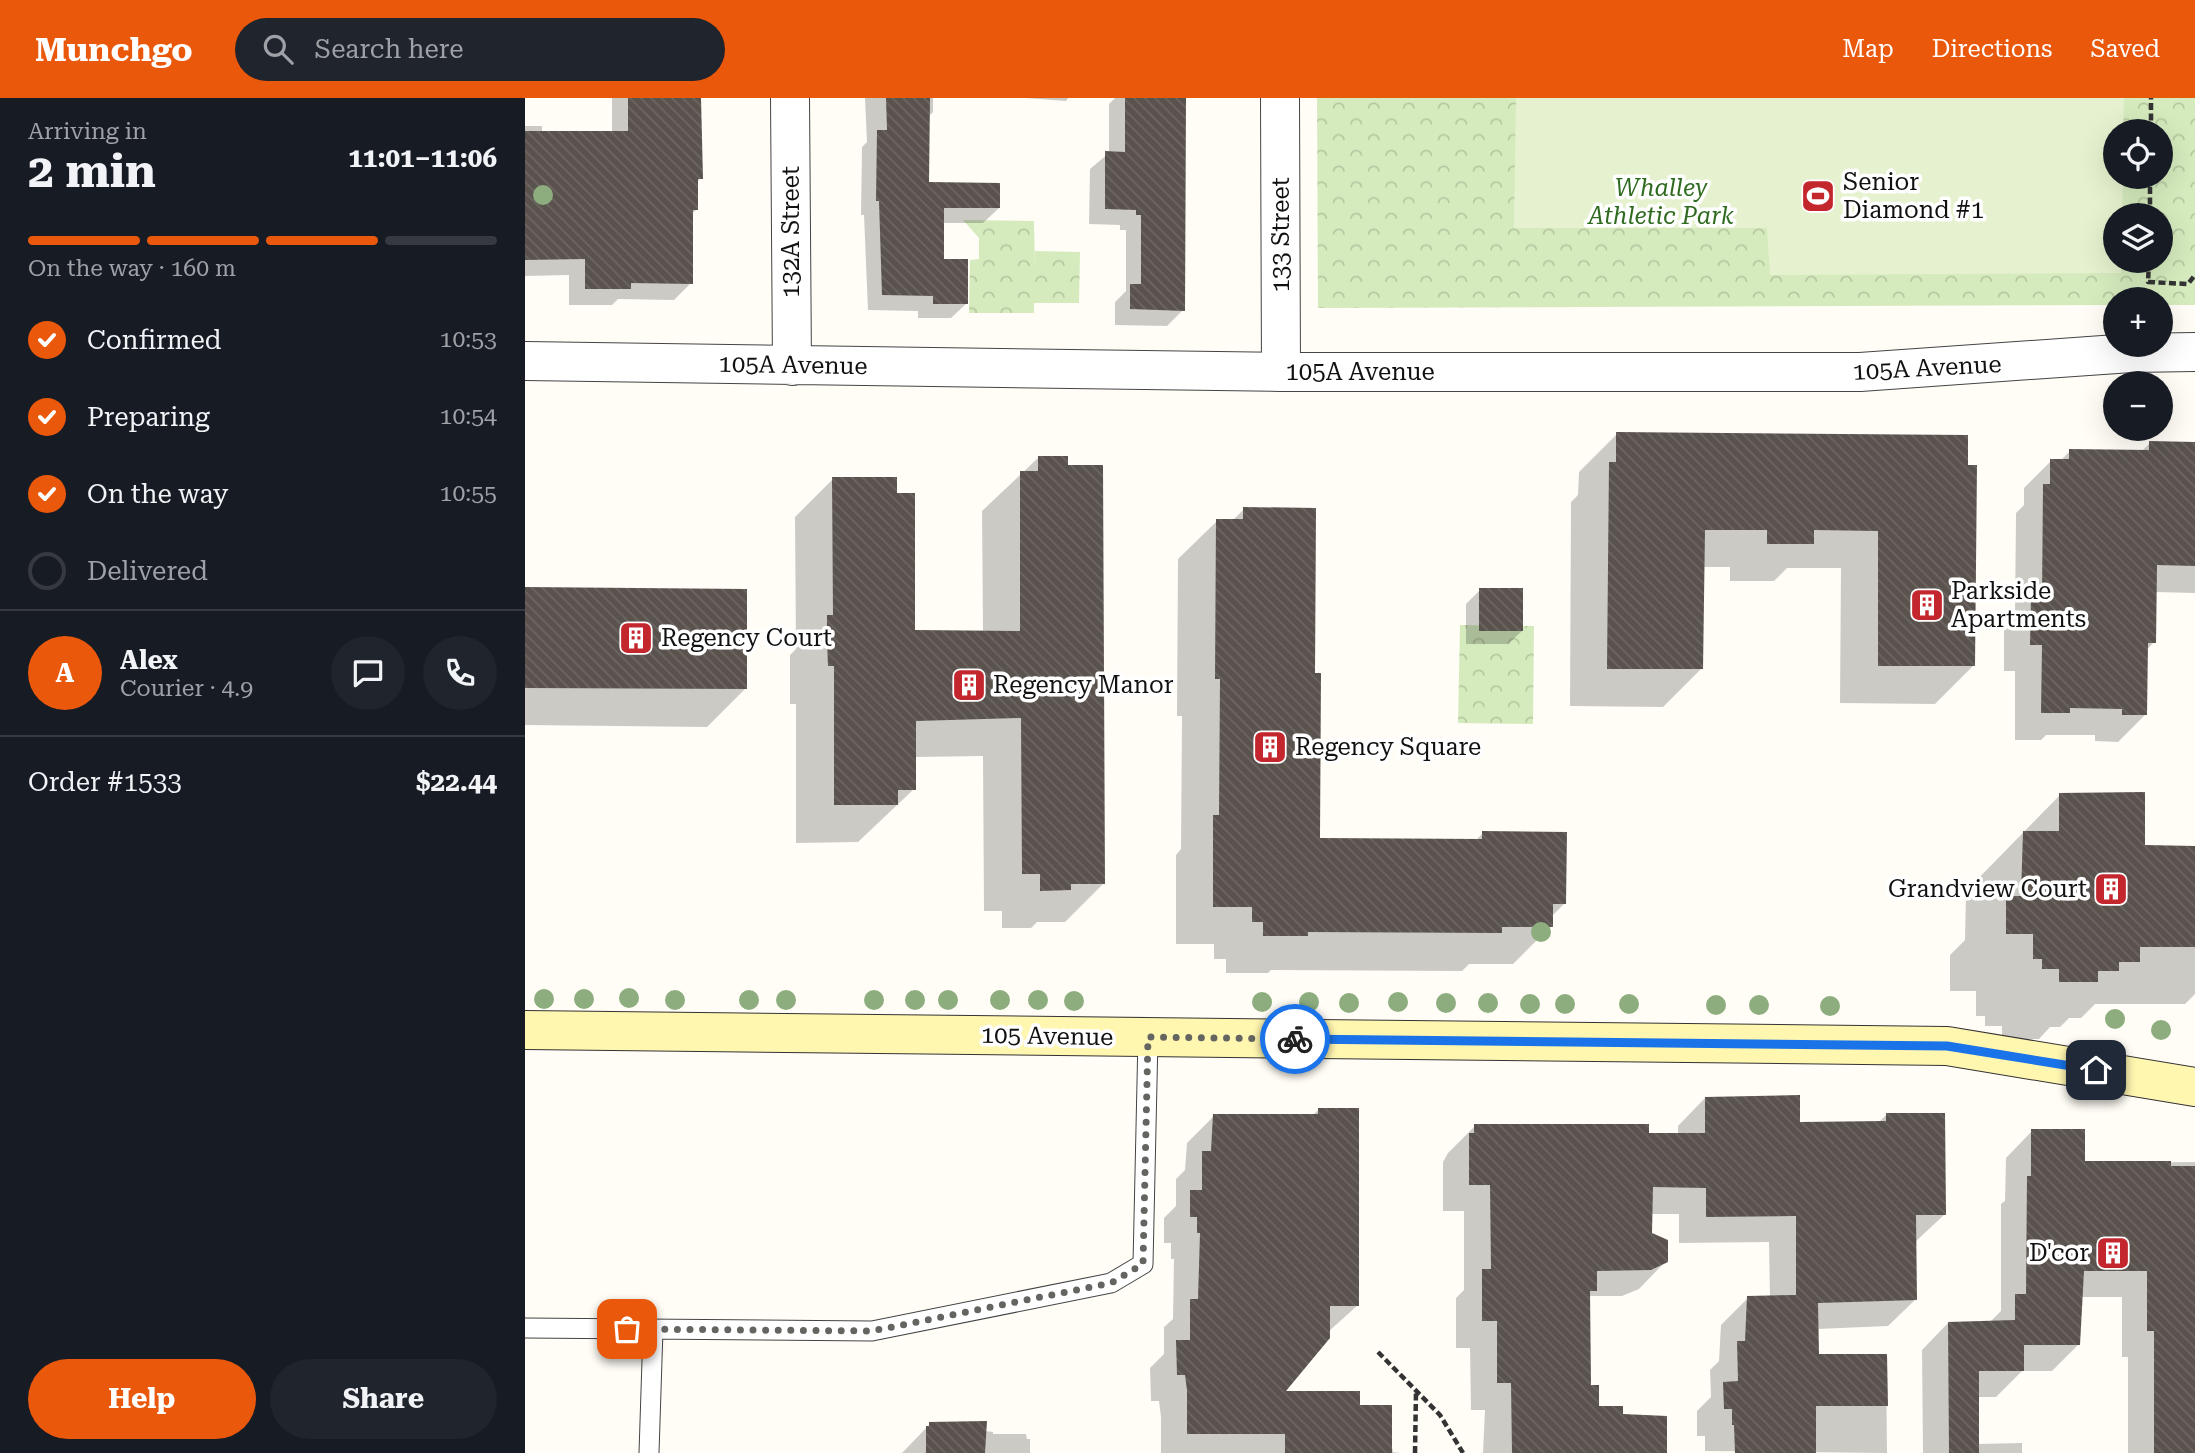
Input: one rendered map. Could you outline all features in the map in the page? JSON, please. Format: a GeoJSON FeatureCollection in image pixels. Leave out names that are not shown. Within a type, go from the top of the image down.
{"type":"FeatureCollection","features":[{"type":"Feature","properties":{"kind":"street","name":"132A Street"},"geometry":{"type":"LineString","coordinates":[[790,98],[792,366]]}},
{"type":"Feature","properties":{"kind":"street","name":"133 Street"},"geometry":{"type":"LineString","coordinates":[[1280,98],[1281,372]]}},
{"type":"Feature","properties":{"kind":"street","name":"105A Avenue"},"geometry":{"type":"LineString","coordinates":[[525,361],[1281,372],[1860,372],[2131,353],[2195,352]]}},
{"type":"Feature","properties":{"kind":"street","name":"105 Avenue"},"geometry":{"type":"LineString","coordinates":[[525,1030],[1947,1046],[2195,1087]]}},
{"type":"Feature","properties":{"kind":"lane"},"geometry":{"type":"LineString","coordinates":[[525,1328],[872,1331],[1111,1283],[1143,1264],[1148,1037]]}},
{"type":"Feature","properties":{"kind":"lane"},"geometry":{"type":"LineString","coordinates":[[649,1453],[653,1329]]}},
{"type":"Feature","properties":{"kind":"path"},"geometry":{"type":"LineString","coordinates":[[2151,98],[2151,119]]}},
{"type":"Feature","properties":{"kind":"path"},"geometry":{"type":"LineString","coordinates":[[2148,273],[2148,282],[2195,284]]}},
{"type":"Feature","properties":{"kind":"path"},"geometry":{"type":"LineString","coordinates":[[2188,284],[2195,275]]}},
{"type":"Feature","properties":{"kind":"path"},"geometry":{"type":"LineString","coordinates":[[1378,1352],[1440,1415],[1463,1453]]}},
{"type":"Feature","properties":{"kind":"path"},"geometry":{"type":"LineString","coordinates":[[1415,1453],[1416,1391]]}},
{"type":"Feature","properties":{"kind":"green space","name":"Whalley Athletic Park"},"geometry":{"type":"Polygon","coordinates":[[[1317,98],[2195,98],[2195,305],[2173,305],[2173,287],[2103,287],[2103,305],[1318,308],[1317,98]]]}},
{"type":"Feature","properties":{"kind":"green space","name":"Senior Diamond #1"},"geometry":{"type":"Polygon","coordinates":[[[1516,98],[2124,98],[2123,119],[2103,119],[2103,189],[2123,189],[2122,203],[2103,203],[2103,273],[2121,273],[1770,275],[1767,228],[1514,228],[1516,98]]]}},
{"type":"Feature","properties":{"kind":"green space"},"geometry":{"type":"Polygon","coordinates":[[[963,220],[1034,221],[1035,268],[1035,251],[1080,252],[1079,303],[1034,303],[1034,313],[969,313],[970,260],[979,259],[979,238],[963,220]]]}},
{"type":"Feature","properties":{"kind":"green space"},"geometry":{"type":"Polygon","coordinates":[[[1460,625],[1534,626],[1533,724],[1458,723],[1460,625]]]}},
{"type":"Feature","properties":{"kind":"building"},"geometry":{"type":"Polygon","coordinates":[[[628,98],[701,98],[703,179],[698,179],[698,210],[693,210],[693,284],[631,283],[631,289],[585,289],[585,259],[525,260],[525,131],[628,131],[628,98]]]}},
{"type":"Feature","properties":{"kind":"building"},"geometry":{"type":"Polygon","coordinates":[[[886,98],[930,98],[929,182],[1000,183],[1000,208],[944,208],[944,259],[968,259],[968,304],[933,304],[933,296],[882,295],[879,201],[876,201],[877,130],[887,130],[886,98]]]}},
{"type":"Feature","properties":{"kind":"building"},"geometry":{"type":"Polygon","coordinates":[[[1125,98],[1186,98],[1185,311],[1130,309],[1130,284],[1141,284],[1141,215],[1136,215],[1136,210],[1105,209],[1105,151],[1125,152],[1125,98]]]}},
{"type":"Feature","properties":{"kind":"building","name":"Parkside Apartments"},"geometry":{"type":"Polygon","coordinates":[[[1616,432],[1968,435],[1968,465],[1977,465],[1975,666],[1878,666],[1878,531],[1814,530],[1814,544],[1767,544],[1767,530],[1705,530],[1703,669],[1607,669],[1609,462],[1616,462],[1616,432]]]}},
{"type":"Feature","properties":{"kind":"building"},"geometry":{"type":"Polygon","coordinates":[[[2149,441],[2195,442],[2195,566],[2157,565],[2156,643],[2148,643],[2147,715],[2122,715],[2122,709],[2070,708],[2070,713],[2041,713],[2042,645],[2030,645],[2031,598],[2042,598],[2043,484],[2050,484],[2050,459],[2069,459],[2069,449],[2149,450],[2149,441]]]}},
{"type":"Feature","properties":{"kind":"building","name":"Regency Manor"},"geometry":{"type":"Polygon","coordinates":[[[1038,456],[1068,456],[1068,465],[1103,465],[1105,884],[1071,884],[1071,890],[1040,891],[1040,874],[1022,874],[1021,718],[916,721],[916,790],[898,790],[898,805],[834,805],[834,666],[828,666],[827,641],[827,615],[833,615],[832,477],[897,477],[897,493],[915,493],[915,630],[1020,631],[1020,471],[1038,471],[1038,456]]]}},
{"type":"Feature","properties":{"kind":"building","name":"Regency Square"},"geometry":{"type":"Polygon","coordinates":[[[1243,507],[1316,508],[1315,673],[1321,673],[1320,838],[1482,839],[1482,831],[1567,832],[1566,904],[1553,904],[1553,927],[1502,927],[1502,933],[1308,932],[1308,936],[1263,936],[1263,922],[1252,922],[1252,907],[1213,907],[1213,815],[1219,815],[1220,679],[1215,679],[1216,519],[1243,519],[1243,507]]]}},
{"type":"Feature","properties":{"kind":"building","name":"Regency Court"},"geometry":{"type":"Polygon","coordinates":[[[525,587],[747,589],[747,689],[525,688],[525,587]]]}},
{"type":"Feature","properties":{"kind":"building"},"geometry":{"type":"Polygon","coordinates":[[[1479,588],[1523,588],[1523,631],[1479,631],[1479,588]]]}},
{"type":"Feature","properties":{"kind":"building","name":"Grandview Court"},"geometry":{"type":"Polygon","coordinates":[[[2145,792],[2145,845],[2195,846],[2195,947],[2140,947],[2140,962],[2119,962],[2119,971],[2098,971],[2098,982],[2059,982],[2059,969],[2042,969],[2042,959],[2033,959],[2033,934],[2006,934],[2006,896],[2021,896],[2023,831],[2059,831],[2059,793],[2145,792]]]}},
{"type":"Feature","properties":{"kind":"building"},"geometry":{"type":"Polygon","coordinates":[[[1800,1095],[1800,1122],[1886,1121],[1886,1113],[1945,1113],[1946,1215],[1916,1215],[1917,1300],[1818,1303],[1819,1354],[1887,1354],[1888,1406],[1816,1406],[1816,1453],[1735,1453],[1732,1409],[1724,1409],[1723,1382],[1738,1381],[1737,1341],[1745,1341],[1747,1296],[1796,1295],[1796,1216],[1706,1217],[1706,1188],[1653,1187],[1652,1233],[1668,1240],[1668,1262],[1651,1270],[1597,1271],[1597,1291],[1590,1291],[1591,1385],[1599,1385],[1599,1406],[1623,1406],[1623,1414],[1667,1416],[1667,1453],[1512,1453],[1511,1383],[1497,1383],[1497,1321],[1482,1321],[1482,1269],[1491,1269],[1490,1185],[1469,1185],[1469,1133],[1474,1133],[1474,1124],[1649,1124],[1649,1133],[1705,1133],[1705,1097],[1800,1095]]]}},
{"type":"Feature","properties":{"kind":"building"},"geometry":{"type":"Polygon","coordinates":[[[1318,1108],[1359,1108],[1359,1306],[1330,1306],[1330,1338],[1286,1391],[1360,1391],[1360,1405],[1392,1405],[1392,1453],[1285,1453],[1285,1434],[1187,1434],[1187,1390],[1185,1375],[1177,1375],[1176,1340],[1190,1340],[1190,1299],[1198,1299],[1200,1233],[1197,1233],[1197,1217],[1190,1217],[1190,1190],[1202,1190],[1202,1151],[1211,1151],[1213,1114],[1318,1114],[1318,1108]]]}},
{"type":"Feature","properties":{"kind":"building","name":"D'cor"},"geometry":{"type":"Polygon","coordinates":[[[2031,1129],[2085,1129],[2085,1161],[2171,1161],[2171,1166],[2195,1166],[2195,1453],[2154,1453],[2154,1331],[2147,1331],[2147,1271],[2084,1271],[2080,1345],[2024,1345],[2024,1371],[1979,1371],[1979,1453],[1949,1453],[1948,1322],[2015,1320],[2015,1294],[2026,1294],[2027,1176],[2031,1176],[2031,1129]]]}},
{"type":"Feature","properties":{"kind":"building"},"geometry":{"type":"Polygon","coordinates":[[[987,1421],[985,1453],[926,1453],[926,1426],[929,1426],[929,1422],[987,1421]]]}},
{"type":"Feature","properties":{"kind":"way so far"},"geometry":{"type":"LineString","coordinates":[[627,1329],[872,1331],[1111,1283],[1143,1264],[1148,1037],[1295,1039]]}},
{"type":"Feature","properties":{"kind":"place","name":"Senior Diamond #1"},"geometry":{"type":"Point","coordinates":[1818,196]}},
{"type":"Feature","properties":{"kind":"place","name":"Parkside Apartments"},"geometry":{"type":"Point","coordinates":[1927,605]}},
{"type":"Feature","properties":{"kind":"place","name":"Regency Court"},"geometry":{"type":"Point","coordinates":[636,638]}},
{"type":"Feature","properties":{"kind":"place","name":"Regency Manor"},"geometry":{"type":"Point","coordinates":[969,685]}},
{"type":"Feature","properties":{"kind":"place","name":"Regency Square"},"geometry":{"type":"Point","coordinates":[1270,747]}},
{"type":"Feature","properties":{"kind":"place","name":"Grandview Court"},"geometry":{"type":"Point","coordinates":[2111,889]}},
{"type":"Feature","properties":{"kind":"place","name":"D'cor"},"geometry":{"type":"Point","coordinates":[2113,1253]}},
{"type":"Feature","properties":{"kind":"route"},"geometry":{"type":"LineString","coordinates":[[1295,1039],[1947,1046],[2096,1070]]}}]}
